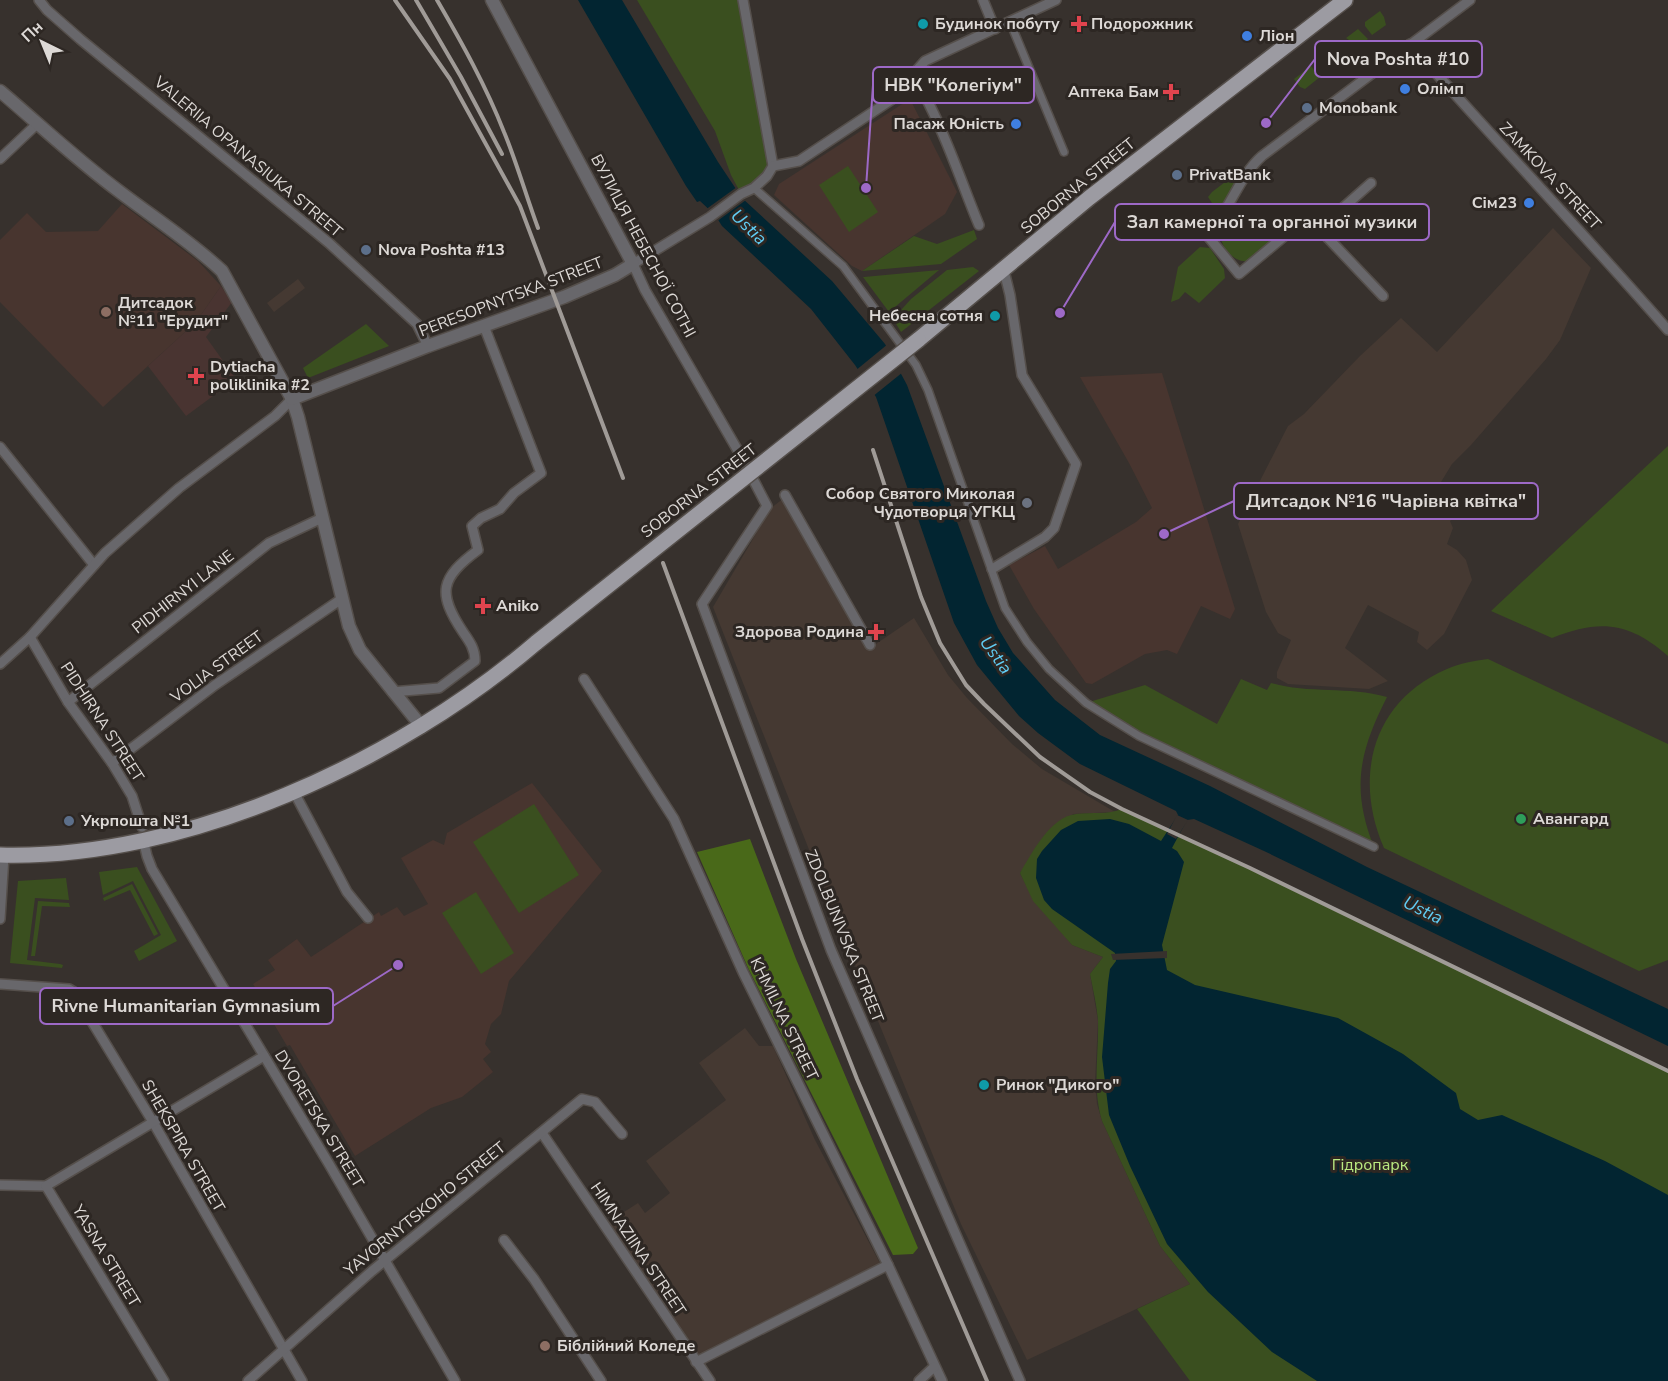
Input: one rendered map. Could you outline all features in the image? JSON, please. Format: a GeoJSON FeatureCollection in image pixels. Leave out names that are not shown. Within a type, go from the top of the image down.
{"type":"FeatureCollection","features":[{"type":"Feature","properties":{"kind":"main road","name":"SOBORNA STREET"},"geometry":{"type":"LineString","coordinates":[[2,856],[67,852],[142,833],[196,826],[294,792],[370,756],[422,727],[505,670],[537,642],[918,340],[1089,198],[1345,0]]}},
{"type":"Feature","properties":{"kind":"street","name":"VALERIIA OPANASIUKA STREET"},"geometry":{"type":"LineString","coordinates":[[39,0],[80,39],[329,243],[417,324],[428,346]]}},
{"type":"Feature","properties":{"kind":"street","name":"ВУЛИЦЯ НЕБЕСНОЇ СОТНІ"},"geometry":{"type":"LineString","coordinates":[[492,0],[645,290],[741,456],[767,506]]}},
{"type":"Feature","properties":{"kind":"street"},"geometry":{"type":"LineString","coordinates":[[743,0],[773,166],[799,161],[918,82]]}},
{"type":"Feature","properties":{"kind":"street"},"geometry":{"type":"LineString","coordinates":[[983,0],[995,29]]}},
{"type":"Feature","properties":{"kind":"street"},"geometry":{"type":"LineString","coordinates":[[979,225],[942,131],[926,94],[918,82],[917,70],[925,61],[1056,0]]}},
{"type":"Feature","properties":{"kind":"street"},"geometry":{"type":"LineString","coordinates":[[1383,296],[1309,222],[1300,223],[1239,274],[1206,234],[1223,214],[1256,162],[1470,0]]}},
{"type":"Feature","properties":{"kind":"street"},"geometry":{"type":"LineString","coordinates":[[1010,22],[1064,152]]}},
{"type":"Feature","properties":{"kind":"street","name":"ZAMKOVA STREET"},"geometry":{"type":"LineString","coordinates":[[1410,44],[1668,330]]}},
{"type":"Feature","properties":{"kind":"street"},"geometry":{"type":"LineString","coordinates":[[0,91],[110,185],[205,255],[222,271],[292,399],[349,626],[360,650],[422,727]]}},
{"type":"Feature","properties":{"kind":"street"},"geometry":{"type":"LineString","coordinates":[[0,159],[38,123]]}},
{"type":"Feature","properties":{"kind":"street","name":"PERESOPNYTSKA STREET"},"geometry":{"type":"LineString","coordinates":[[0,664],[30,637],[105,553],[179,488],[275,416],[292,399],[604,280],[754,188],[767,176],[773,166]]}},
{"type":"Feature","properties":{"kind":"street"},"geometry":{"type":"LineString","coordinates":[[1318,229],[1371,183]]}},
{"type":"Feature","properties":{"kind":"street"},"geometry":{"type":"LineString","coordinates":[[754,188],[843,266],[916,365],[928,390],[1005,608],[1027,642],[1049,669],[1086,703],[1139,736],[1374,847]]}},
{"type":"Feature","properties":{"kind":"street"},"geometry":{"type":"LineString","coordinates":[[992,569],[1045,537],[1054,528],[1076,464],[1022,375],[1004,270]]}},
{"type":"Feature","properties":{"kind":"street"},"geometry":{"type":"LineString","coordinates":[[392,692],[439,688],[475,661],[475,649],[450,612],[446,598],[447,584],[458,565],[478,550],[472,526],[481,518],[500,509],[514,493],[541,473],[484,326]]}},
{"type":"Feature","properties":{"kind":"street"},"geometry":{"type":"LineString","coordinates":[[0,447],[93,565]]}},
{"type":"Feature","properties":{"kind":"street"},"geometry":{"type":"LineString","coordinates":[[785,495],[870,645]]}},
{"type":"Feature","properties":{"kind":"street","name":"ZDOLBUNIVSKA STREET"},"geometry":{"type":"LineString","coordinates":[[767,506],[702,604],[831,950],[1020,1381]]}},
{"type":"Feature","properties":{"kind":"street","name":"PIDHIRNYI LANE"},"geometry":{"type":"LineString","coordinates":[[68,702],[269,543],[322,518]]}},
{"type":"Feature","properties":{"kind":"street","name":"VOLIA STREET"},"geometry":{"type":"LineString","coordinates":[[112,763],[215,685],[342,598]]}},
{"type":"Feature","properties":{"kind":"street","name":"PIDHIRNA STREET"},"geometry":{"type":"LineString","coordinates":[[30,637],[68,702],[112,763],[132,796],[142,833]]}},
{"type":"Feature","properties":{"kind":"street","name":"KHMILNA STREET"},"geometry":{"type":"LineString","coordinates":[[584,679],[674,819],[743,972],[888,1265],[942,1381]]}},
{"type":"Feature","properties":{"kind":"street"},"geometry":{"type":"LineString","coordinates":[[294,792],[347,892],[368,918]]}},
{"type":"Feature","properties":{"kind":"street","name":"DVORETSKA STREET"},"geometry":{"type":"LineString","coordinates":[[142,833],[152,869],[455,1381]]}},
{"type":"Feature","properties":{"kind":"street"},"geometry":{"type":"LineString","coordinates":[[0,919],[2,856]]}},
{"type":"Feature","properties":{"kind":"street","name":"SHEKSPIRA STREET"},"geometry":{"type":"LineString","coordinates":[[0,984],[69,989],[74,992],[153,1122],[302,1381]]}},
{"type":"Feature","properties":{"kind":"street"},"geometry":{"type":"LineString","coordinates":[[0,1185],[46,1186],[264,1056]]}},
{"type":"Feature","properties":{"kind":"street","name":"YAVORNYTSKOHO STREET"},"geometry":{"type":"LineString","coordinates":[[248,1381],[384,1261],[582,1099],[595,1102],[622,1134]]}},
{"type":"Feature","properties":{"kind":"street","name":"HIMNAZIINA STREET"},"geometry":{"type":"LineString","coordinates":[[542,1133],[710,1381]]}},
{"type":"Feature","properties":{"kind":"street","name":"YASNA STREET"},"geometry":{"type":"LineString","coordinates":[[46,1186],[164,1381]]}},
{"type":"Feature","properties":{"kind":"street"},"geometry":{"type":"LineString","coordinates":[[504,1240],[534,1279],[600,1381]]}},
{"type":"Feature","properties":{"kind":"street"},"geometry":{"type":"LineString","coordinates":[[696,1362],[888,1265]]}},
{"type":"Feature","properties":{"kind":"street"},"geometry":{"type":"LineString","coordinates":[[919,1381],[934,1367]]}},
{"type":"Feature","properties":{"kind":"shaded area"},"geometry":{"type":"Polygon","coordinates":[[[910,99],[957,192],[945,214],[862,271],[852,266],[774,195],[779,184],[910,99]]]}},
{"type":"Feature","properties":{"kind":"shaded area","name":"Дитсадок №11 \"Ерудит\""},"geometry":{"type":"Polygon","coordinates":[[[122,204],[198,261],[221,286],[196,322],[103,407],[0,302],[0,240],[27,213],[46,232],[98,231],[122,204]]]}},
{"type":"Feature","properties":{"kind":"shaded area"},"geometry":{"type":"Polygon","coordinates":[[[1553,228],[1591,268],[1560,340],[1546,359],[1452,464],[1441,482],[1441,491],[1457,514],[1450,521],[1453,528],[1447,544],[1457,550],[1466,560],[1472,580],[1444,634],[1427,650],[1417,642],[1419,632],[1368,605],[1345,648],[1388,681],[1369,689],[1288,684],[1277,678],[1277,672],[1291,640],[1278,633],[1266,612],[1238,524],[1288,426],[1304,414],[1360,356],[1401,318],[1437,352],[1553,228]]]}},
{"type":"Feature","properties":{"kind":"shaded area"},"geometry":{"type":"Polygon","coordinates":[[[298,279],[305,288],[274,312],[267,303],[298,279]]]}},
{"type":"Feature","properties":{"kind":"shaded area"},"geometry":{"type":"Polygon","coordinates":[[[221,286],[232,302],[206,337],[236,379],[186,416],[148,366],[196,322],[221,286]]]}},
{"type":"Feature","properties":{"kind":"shaded area"},"geometry":{"type":"Polygon","coordinates":[[[1162,373],[1235,609],[1230,619],[1201,606],[1177,654],[1167,650],[1145,654],[1092,684],[1086,683],[1034,609],[1009,565],[1045,546],[1058,569],[1136,522],[1152,508],[1080,377],[1162,373]]]}},
{"type":"Feature","properties":{"kind":"shaded area"},"geometry":{"type":"Polygon","coordinates":[[[784,498],[870,648],[914,618],[948,675],[1012,744],[1042,769],[1115,812],[1073,814],[1020,873],[1026,885],[1072,945],[1103,957],[1090,974],[1098,1021],[1095,1083],[1097,1104],[1102,1121],[1160,1246],[1190,1284],[1027,1360],[961,1224],[842,933],[713,607],[771,508],[784,498]]]}},
{"type":"Feature","properties":{"kind":"shaded area"},"geometry":{"type":"Polygon","coordinates":[[[532,783],[602,871],[509,981],[501,1014],[491,1024],[485,1044],[491,1052],[483,1059],[493,1072],[462,1097],[431,1108],[355,1156],[290,1045],[287,1046],[259,999],[261,997],[253,984],[275,970],[268,960],[297,939],[311,957],[379,912],[381,916],[397,907],[404,916],[428,904],[401,858],[433,840],[444,845],[447,833],[532,783]]]}},
{"type":"Feature","properties":{"kind":"shaded area"},"geometry":{"type":"Polygon","coordinates":[[[745,1028],[759,1046],[773,1046],[815,1140],[881,1265],[697,1357],[607,1223],[638,1203],[645,1213],[670,1193],[646,1161],[726,1100],[699,1063],[745,1028]]]}},
{"type":"Feature","properties":{"kind":"green space"},"geometry":{"type":"Polygon","coordinates":[[[637,0],[743,0],[773,166],[741,194],[731,175],[715,131],[637,0]]]}},
{"type":"Feature","properties":{"kind":"green space"},"geometry":{"type":"Polygon","coordinates":[[[1380,11],[1386,25],[1372,35],[1365,26],[1365,22],[1380,11]]]}},
{"type":"Feature","properties":{"kind":"green space"},"geometry":{"type":"Polygon","coordinates":[[[1358,29],[1368,39],[1353,51],[1348,46],[1349,40],[1346,38],[1358,29]]]}},
{"type":"Feature","properties":{"kind":"green space"},"geometry":{"type":"Polygon","coordinates":[[[1311,66],[1320,77],[1305,89],[1300,87],[1294,79],[1311,66]]]}},
{"type":"Feature","properties":{"kind":"green space"},"geometry":{"type":"Polygon","coordinates":[[[848,166],[878,212],[849,232],[819,185],[848,166]]]}},
{"type":"Feature","properties":{"kind":"green space"},"geometry":{"type":"Polygon","coordinates":[[[1233,176],[1237,176],[1239,180],[1222,206],[1214,206],[1208,197],[1233,176]]]}},
{"type":"Feature","properties":{"kind":"green space"},"geometry":{"type":"Polygon","coordinates":[[[1290,214],[1270,231],[1275,237],[1247,261],[1233,257],[1221,240],[1221,233],[1228,222],[1250,221],[1290,214]]]}},
{"type":"Feature","properties":{"kind":"green space"},"geometry":{"type":"Polygon","coordinates":[[[974,230],[977,239],[941,264],[862,271],[914,236],[937,244],[974,230]]]}},
{"type":"Feature","properties":{"kind":"green space"},"geometry":{"type":"Polygon","coordinates":[[[1200,247],[1210,248],[1224,269],[1225,278],[1199,303],[1185,292],[1179,299],[1171,302],[1178,267],[1200,247]]]}},
{"type":"Feature","properties":{"kind":"green space"},"geometry":{"type":"Polygon","coordinates":[[[973,267],[979,271],[901,332],[893,319],[911,299],[947,270],[973,267]]]}},
{"type":"Feature","properties":{"kind":"green space"},"geometry":{"type":"Polygon","coordinates":[[[939,270],[889,312],[863,277],[864,277],[939,270]]]}},
{"type":"Feature","properties":{"kind":"green space"},"geometry":{"type":"Polygon","coordinates":[[[366,324],[389,346],[308,378],[303,368],[366,324]]]}},
{"type":"Feature","properties":{"kind":"green space"},"geometry":{"type":"Polygon","coordinates":[[[1668,446],[1668,656],[1640,636],[1627,630],[1600,626],[1552,638],[1491,611],[1668,446]]]}},
{"type":"Feature","properties":{"kind":"green space","name":"Авангард"},"geometry":{"type":"Polygon","coordinates":[[[1488,659],[1668,744],[1668,960],[1639,971],[1384,848],[1375,821],[1370,795],[1371,769],[1376,744],[1386,721],[1401,700],[1421,683],[1452,667],[1488,659]]]}},
{"type":"Feature","properties":{"kind":"green space"},"geometry":{"type":"Polygon","coordinates":[[[1241,679],[1267,690],[1271,683],[1387,697],[1370,735],[1361,771],[1362,807],[1374,847],[1139,736],[1086,703],[1145,685],[1217,724],[1241,679]]]}},
{"type":"Feature","properties":{"kind":"green space"},"geometry":{"type":"Polygon","coordinates":[[[534,804],[579,875],[519,913],[473,842],[534,804]]]}},
{"type":"Feature","properties":{"kind":"green space","name":"Гідропарк"},"geometry":{"type":"Polygon","coordinates":[[[1122,809],[1250,868],[1668,1071],[1668,1381],[1190,1381],[1137,1309],[1190,1284],[1160,1246],[1102,1121],[1097,1096],[1098,1021],[1090,974],[1103,957],[1072,945],[1033,901],[1020,873],[1036,846],[1058,822],[1076,814],[1105,813],[1122,809]]]}},
{"type":"Feature","properties":{"kind":"green space"},"geometry":{"type":"Polygon","coordinates":[[[750,839],[796,959],[918,1248],[913,1254],[893,1255],[749,970],[697,852],[750,839]]]}},
{"type":"Feature","properties":{"kind":"green space"},"geometry":{"type":"Polygon","coordinates":[[[137,867],[177,941],[139,961],[134,951],[161,935],[133,881],[103,895],[99,872],[137,867]]]}},
{"type":"Feature","properties":{"kind":"green space"},"geometry":{"type":"Polygon","coordinates":[[[66,878],[69,900],[35,898],[27,960],[60,964],[63,965],[62,968],[10,963],[18,881],[66,878]]]}},
{"type":"Feature","properties":{"kind":"green space"},"geometry":{"type":"Polygon","coordinates":[[[132,884],[158,934],[154,936],[130,890],[104,901],[103,898],[132,884]]]}},
{"type":"Feature","properties":{"kind":"green space"},"geometry":{"type":"Polygon","coordinates":[[[476,892],[514,953],[481,974],[442,913],[476,892]]]}},
{"type":"Feature","properties":{"kind":"green space"},"geometry":{"type":"Polygon","coordinates":[[[38,901],[69,903],[70,907],[42,906],[35,956],[31,956],[38,901]]]}},
{"type":"Feature","properties":{"kind":"water","name":"Гідропарк"},"geometry":{"type":"Polygon","coordinates":[[[578,0],[622,0],[718,162],[742,198],[832,281],[885,344],[907,385],[998,628],[1013,653],[1055,700],[1100,735],[1210,786],[1367,867],[1668,1009],[1668,1046],[1194,819],[1187,820],[1172,848],[1177,851],[1184,862],[1162,945],[1167,970],[1195,985],[1338,1018],[1403,1054],[1456,1093],[1460,1109],[1478,1120],[1502,1115],[1605,1161],[1668,1195],[1668,1381],[1317,1381],[1272,1352],[1208,1292],[1167,1244],[1109,1115],[1102,1057],[1108,983],[1110,969],[1116,961],[1115,953],[1052,909],[1044,900],[1036,878],[1037,859],[1042,851],[1061,830],[1078,821],[1110,819],[1129,824],[1161,841],[1178,815],[1176,811],[1080,764],[1038,733],[1019,716],[977,665],[954,623],[876,397],[855,365],[811,309],[722,226],[715,215],[700,201],[697,202],[578,0]]]}},
{"type":"Feature","properties":{"kind":"pier"},"geometry":{"type":"Polygon","coordinates":[[[737,187],[746,200],[716,222],[705,210],[737,187]]]}},
{"type":"Feature","properties":{"kind":"pier"},"geometry":{"type":"Polygon","coordinates":[[[888,344],[903,372],[872,397],[855,371],[888,344]]]}},
{"type":"Feature","properties":{"kind":"pier"},"geometry":{"type":"Polygon","coordinates":[[[1177,815],[1188,820],[1176,839],[1167,834],[1177,815]]]}},
{"type":"Feature","properties":{"kind":"pier"},"geometry":{"type":"Polygon","coordinates":[[[1167,951],[1167,958],[1113,960],[1111,954],[1167,951]]]}},
{"type":"Feature","properties":{"kind":"railway"},"geometry":{"type":"LineString","coordinates":[[395,0],[450,79],[520,206],[623,478]]}},
{"type":"Feature","properties":{"kind":"railway"},"geometry":{"type":"LineString","coordinates":[[416,0],[502,154]]}},
{"type":"Feature","properties":{"kind":"railway"},"geometry":{"type":"LineString","coordinates":[[437,0],[473,65],[497,115],[538,228]]}},
{"type":"Feature","properties":{"kind":"railway"},"geometry":{"type":"LineString","coordinates":[[873,450],[921,597],[940,643],[966,685],[1040,757],[1090,792],[1122,809],[1250,868],[1668,1071]]}},
{"type":"Feature","properties":{"kind":"railway"},"geometry":{"type":"LineString","coordinates":[[663,563],[802,939],[857,1079],[987,1381]]}},
{"type":"Feature","properties":{"kind":"place","name":"Будинок побуту"},"geometry":{"type":"Point","coordinates":[923,24]}},
{"type":"Feature","properties":{"kind":"place","name":"Подорожник"},"geometry":{"type":"Point","coordinates":[1079,24]}},
{"type":"Feature","properties":{"kind":"place","name":"Ліон"},"geometry":{"type":"Point","coordinates":[1247,36]}},
{"type":"Feature","properties":{"kind":"place","name":"Олімп"},"geometry":{"type":"Point","coordinates":[1405,89]}},
{"type":"Feature","properties":{"kind":"place","name":"Аптека Бам"},"geometry":{"type":"Point","coordinates":[1171,92]}},
{"type":"Feature","properties":{"kind":"place","name":"Monobank"},"geometry":{"type":"Point","coordinates":[1307,108]}},
{"type":"Feature","properties":{"kind":"place","name":"Nova Poshta #10"},"geometry":{"type":"Point","coordinates":[1266,123]}},
{"type":"Feature","properties":{"kind":"place","name":"Пасаж Юність"},"geometry":{"type":"Point","coordinates":[1016,124]}},
{"type":"Feature","properties":{"kind":"place","name":"PrivatBank"},"geometry":{"type":"Point","coordinates":[1177,175]}},
{"type":"Feature","properties":{"kind":"place","name":"НВК \"Колегіум\""},"geometry":{"type":"Point","coordinates":[866,188]}},
{"type":"Feature","properties":{"kind":"place","name":"Сім23"},"geometry":{"type":"Point","coordinates":[1529,203]}},
{"type":"Feature","properties":{"kind":"place","name":"Nova Poshta #13"},"geometry":{"type":"Point","coordinates":[366,250]}},
{"type":"Feature","properties":{"kind":"place","name":"Дитсадок №11 \"Ерудит\""},"geometry":{"type":"Point","coordinates":[106,312]}},
{"type":"Feature","properties":{"kind":"place","name":"Зал камерної та органної музики"},"geometry":{"type":"Point","coordinates":[1060,313]}},
{"type":"Feature","properties":{"kind":"place","name":"Небесна сотня"},"geometry":{"type":"Point","coordinates":[995,316]}},
{"type":"Feature","properties":{"kind":"place","name":"Dytiacha poliklinika #2"},"geometry":{"type":"Point","coordinates":[196,376]}},
{"type":"Feature","properties":{"kind":"place","name":"Собор Святого Миколая Чудотворця УГКЦ"},"geometry":{"type":"Point","coordinates":[1027,503]}},
{"type":"Feature","properties":{"kind":"place","name":"Дитсадок №16 \"Чарівна квітка\""},"geometry":{"type":"Point","coordinates":[1164,534]}},
{"type":"Feature","properties":{"kind":"place","name":"Aniko"},"geometry":{"type":"Point","coordinates":[483,606]}},
{"type":"Feature","properties":{"kind":"place","name":"Здорова Родина"},"geometry":{"type":"Point","coordinates":[876,632]}},
{"type":"Feature","properties":{"kind":"place","name":"Авангард"},"geometry":{"type":"Point","coordinates":[1521,819]}},
{"type":"Feature","properties":{"kind":"place","name":"Укрпошта №1"},"geometry":{"type":"Point","coordinates":[69,821]}},
{"type":"Feature","properties":{"kind":"place","name":"Rivne Humanitarian Gymnasium"},"geometry":{"type":"Point","coordinates":[398,965]}},
{"type":"Feature","properties":{"kind":"place","name":"Ринок \"Дикого\""},"geometry":{"type":"Point","coordinates":[984,1085]}},
{"type":"Feature","properties":{"kind":"place","name":"Біблійний Коледе"},"geometry":{"type":"Point","coordinates":[545,1346]}},
{"type":"Feature","properties":{"kind":"water label","name":"Ustia"},"geometry":{"type":"Point","coordinates":[749,227]}},
{"type":"Feature","properties":{"kind":"water label","name":"Ustia"},"geometry":{"type":"Point","coordinates":[996,655]}},
{"type":"Feature","properties":{"kind":"water label","name":"Ustia"},"geometry":{"type":"Point","coordinates":[1423,910]}}]}
